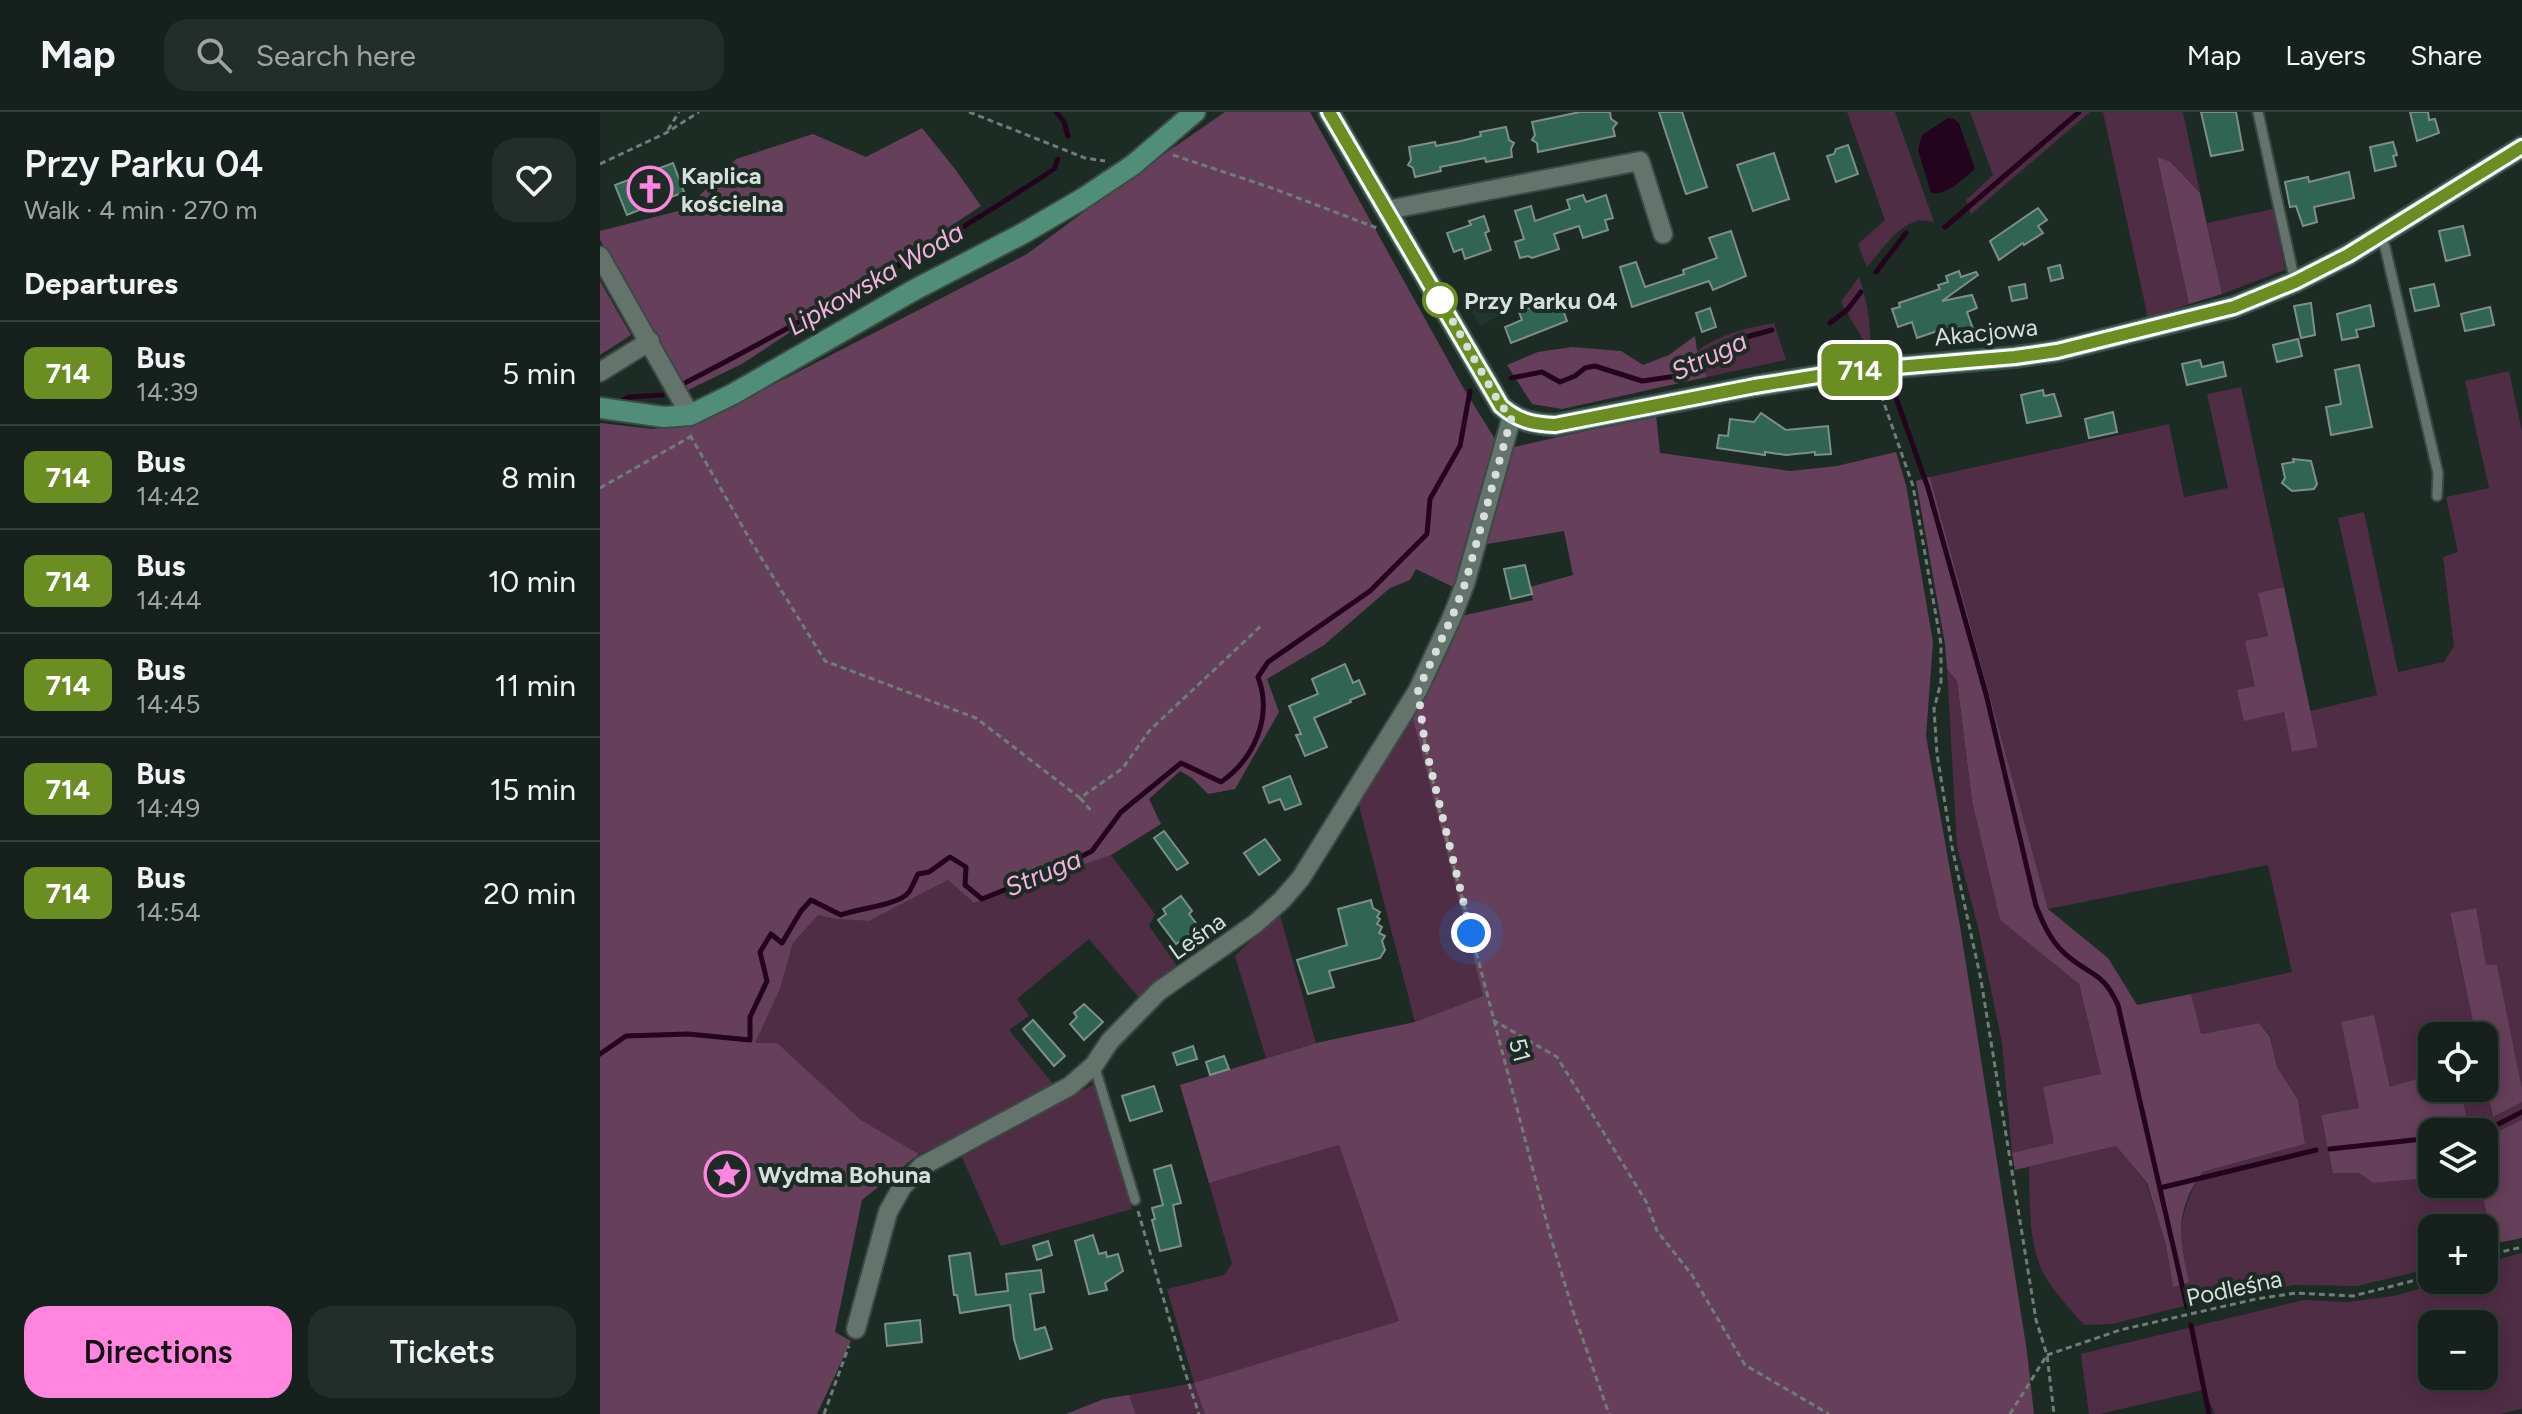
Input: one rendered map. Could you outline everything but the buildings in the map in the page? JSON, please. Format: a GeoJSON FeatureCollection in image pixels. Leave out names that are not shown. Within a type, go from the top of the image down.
{"type":"FeatureCollection","features":[{"type":"Feature","properties":{"kind":"street"},"geometry":{"type":"LineString","coordinates":[[600,408],[664,417],[690,415],[733,394],[914,290],[1082,199],[1133,165],[1195,112]]}},
{"type":"Feature","properties":{"kind":"street"},"geometry":{"type":"LineString","coordinates":[[1329,112],[1501,406],[1512,416]]}},
{"type":"Feature","properties":{"kind":"street","name":"Akacjowa"},"geometry":{"type":"LineString","coordinates":[[1512,416],[1531,424],[1555,425],[1755,386],[1875,368],[2057,351],[2234,307],[2295,282],[2380,237],[2522,147]]}},
{"type":"Feature","properties":{"kind":"street"},"geometry":{"type":"LineString","coordinates":[[1391,217],[1640,161],[1663,234]]}},
{"type":"Feature","properties":{"kind":"street"},"geometry":{"type":"LineString","coordinates":[[600,256],[690,415]]}},
{"type":"Feature","properties":{"kind":"street"},"geometry":{"type":"LineString","coordinates":[[600,372],[650,341]]}},
{"type":"Feature","properties":{"kind":"street","name":"Leśna"},"geometry":{"type":"LineString","coordinates":[[856,1329],[888,1212],[902,1187],[922,1166],[1070,1086],[1094,1065],[1110,1041],[1159,991],[1255,924],[1301,878],[1418,690],[1452,617],[1465,584],[1512,416]]}},
{"type":"Feature","properties":{"kind":"lane"},"geometry":{"type":"LineString","coordinates":[[2258,112],[2295,282]]}},
{"type":"Feature","properties":{"kind":"lane"},"geometry":{"type":"LineString","coordinates":[[2380,237],[2385,247],[2438,473],[2437,496]]}},
{"type":"Feature","properties":{"kind":"lane"},"geometry":{"type":"LineString","coordinates":[[1094,1065],[1135,1200]]}},
{"type":"Feature","properties":{"kind":"path"},"geometry":{"type":"LineString","coordinates":[[666,133],[679,112]]}},
{"type":"Feature","properties":{"kind":"path"},"geometry":{"type":"LineString","coordinates":[[600,164],[666,133],[699,112]]}},
{"type":"Feature","properties":{"kind":"path"},"geometry":{"type":"LineString","coordinates":[[969,112],[1085,158],[1133,165]]}},
{"type":"Feature","properties":{"kind":"path"},"geometry":{"type":"LineString","coordinates":[[1153,149],[1272,188],[1381,230],[1391,217]]}},
{"type":"Feature","properties":{"kind":"path"},"geometry":{"type":"LineString","coordinates":[[1875,368],[1913,486],[1941,644],[1941,682],[1934,709],[1937,754],[1952,847],[1981,980],[2036,1320],[2047,1355],[2054,1414]]}},
{"type":"Feature","properties":{"kind":"path"},"geometry":{"type":"LineString","coordinates":[[690,415],[690,437],[825,661],[976,718],[1080,798],[1093,813]]}},
{"type":"Feature","properties":{"kind":"path"},"geometry":{"type":"LineString","coordinates":[[600,488],[690,437]]}},
{"type":"Feature","properties":{"kind":"path"},"geometry":{"type":"LineString","coordinates":[[1080,798],[1123,768],[1149,731],[1263,624]]}},
{"type":"Feature","properties":{"kind":"path","name":"51"},"geometry":{"type":"LineString","coordinates":[[1418,690],[1425,745],[1493,1020],[1550,1235],[1609,1414]]}},
{"type":"Feature","properties":{"kind":"path"},"geometry":{"type":"LineString","coordinates":[[1493,1020],[1557,1057],[1647,1203],[1657,1231],[1692,1275],[1745,1365],[1829,1414]]}},
{"type":"Feature","properties":{"kind":"path"},"geometry":{"type":"LineString","coordinates":[[1135,1200],[1199,1414]]}},
{"type":"Feature","properties":{"kind":"path"},"geometry":{"type":"LineString","coordinates":[[2498,1253],[2522,1247]]}},
{"type":"Feature","properties":{"kind":"path","name":"Podleśna"},"geometry":{"type":"LineString","coordinates":[[2047,1355],[2120,1330],[2256,1299],[2296,1293],[2353,1296],[2418,1280]]}},
{"type":"Feature","properties":{"kind":"path"},"geometry":{"type":"LineString","coordinates":[[824,1414],[856,1329]]}},
{"type":"Feature","properties":{"kind":"path"},"geometry":{"type":"LineString","coordinates":[[2010,1414],[2047,1355]]}},
{"type":"Feature","properties":{"kind":"shaded area"},"geometry":{"type":"Polygon","coordinates":[[[1225,112],[1310,112],[1464,389],[1498,444],[1468,536],[1457,589],[1416,569],[1410,580],[1390,588],[1324,645],[1267,679],[1279,712],[1235,789],[1208,794],[1180,771],[1149,799],[1161,824],[1111,855],[974,903],[948,880],[869,921],[818,915],[793,943],[780,989],[755,1043],[777,1043],[861,1120],[919,1154],[862,1200],[835,1332],[851,1341],[817,1414],[600,1414],[600,423],[653,429],[701,422],[1027,254],[1225,112]]]}},
{"type":"Feature","properties":{"kind":"shaded area"},"geometry":{"type":"Polygon","coordinates":[[[1847,112],[1895,112],[1934,222],[1919,221],[1901,229],[1867,267],[1858,244],[1885,220],[1847,112]]]}},
{"type":"Feature","properties":{"kind":"shaded area"},"geometry":{"type":"Polygon","coordinates":[[[1970,112],[2090,112],[1971,214],[1966,200],[1993,175],[1970,112]]]}},
{"type":"Feature","properties":{"kind":"shaded area"},"geometry":{"type":"Polygon","coordinates":[[[2103,112],[2183,112],[2200,193],[2172,162],[2157,158],[2189,304],[2148,318],[2103,112]]]}},
{"type":"Feature","properties":{"kind":"shaded area"},"geometry":{"type":"Polygon","coordinates":[[[1948,118],[1959,123],[1975,169],[1949,189],[1931,193],[1918,150],[1922,135],[1948,118]]]}},
{"type":"Feature","properties":{"kind":"shaded area"},"geometry":{"type":"Polygon","coordinates":[[[922,128],[981,206],[742,364],[686,391],[600,240],[600,231],[686,209],[736,159],[813,134],[866,157],[922,128]]]}},
{"type":"Feature","properties":{"kind":"shaded area"},"geometry":{"type":"Polygon","coordinates":[[[2157,157],[2171,162],[2200,193],[2222,294],[2189,304],[2157,157]]]}},
{"type":"Feature","properties":{"kind":"shaded area"},"geometry":{"type":"Polygon","coordinates":[[[2273,209],[2285,270],[2222,294],[2207,223],[2273,209]]]}},
{"type":"Feature","properties":{"kind":"shaded area"},"geometry":{"type":"Polygon","coordinates":[[[1859,277],[1868,314],[1870,352],[1841,302],[1859,277]]]}},
{"type":"Feature","properties":{"kind":"shaded area"},"geometry":{"type":"Polygon","coordinates":[[[600,281],[631,335],[600,355],[600,281]]]}},
{"type":"Feature","properties":{"kind":"shaded area"},"geometry":{"type":"Polygon","coordinates":[[[1491,293],[1502,314],[1480,326],[1468,305],[1491,293]]]}},
{"type":"Feature","properties":{"kind":"shaded area"},"geometry":{"type":"Polygon","coordinates":[[[1774,323],[1786,360],[1707,377],[1697,351],[1724,336],[1774,323]]]}},
{"type":"Feature","properties":{"kind":"shaded area"},"geometry":{"type":"Polygon","coordinates":[[[1695,336],[1707,377],[1562,409],[1532,404],[1507,365],[1538,352],[1572,347],[1621,351],[1643,365],[1669,355],[1695,336]]]}},
{"type":"Feature","properties":{"kind":"shaded area"},"geometry":{"type":"Polygon","coordinates":[[[2509,371],[2522,432],[2522,1089],[2497,966],[2486,965],[2475,908],[2450,914],[2473,1022],[2418,1022],[2418,1078],[2390,1087],[2374,1016],[2341,1022],[2359,1108],[2321,1115],[2333,1173],[2359,1173],[2373,1183],[2418,1179],[2418,1198],[2483,1198],[2486,1214],[2418,1214],[2418,1271],[2357,1286],[2294,1285],[2196,1303],[2112,1324],[2084,1325],[2053,1288],[2035,1252],[2029,1167],[2116,1146],[2146,1183],[2166,1245],[2173,1286],[2188,1282],[2182,1250],[2182,1225],[2188,1201],[2202,1172],[2305,1144],[2298,1100],[2277,1067],[2270,1036],[2259,1023],[2200,1034],[2191,994],[2292,972],[2268,865],[2048,909],[1930,477],[2169,424],[2184,497],[2228,488],[2207,394],[2241,387],[2284,587],[2259,593],[2268,636],[2255,686],[2237,691],[2284,712],[2293,752],[2318,746],[2310,711],[2377,695],[2338,518],[2364,512],[2398,672],[2444,662],[2454,646],[2443,557],[2458,552],[2446,497],[2489,488],[2465,381],[2509,371]]]}},
{"type":"Feature","properties":{"kind":"shaded area"},"geometry":{"type":"Polygon","coordinates":[[[1656,415],[1660,453],[1790,471],[1837,466],[1896,452],[1906,485],[1933,642],[1926,736],[1960,926],[2034,1414],[1205,1414],[1194,1383],[1399,1321],[1339,1145],[1209,1183],[1180,1085],[1316,1043],[1415,1022],[1483,996],[1412,715],[1432,682],[1457,617],[1533,600],[1530,587],[1573,575],[1564,531],[1481,545],[1514,447],[1656,415]]]}},
{"type":"Feature","properties":{"kind":"shaded area"},"geometry":{"type":"Polygon","coordinates":[[[1930,477],[2048,909],[2108,958],[2137,1005],[2191,994],[2201,1034],[2259,1023],[2270,1037],[2277,1067],[2298,1100],[2305,1144],[2202,1172],[2188,1197],[2182,1220],[2183,1251],[2189,1282],[2173,1287],[2166,1245],[2147,1183],[2116,1146],[2015,1170],[2012,1153],[2054,1143],[2043,1087],[2101,1074],[2079,984],[2000,920],[1972,801],[1957,681],[1947,669],[1916,481],[1930,477]]]}},
{"type":"Feature","properties":{"kind":"shaded area"},"geometry":{"type":"Polygon","coordinates":[[[2284,587],[2318,747],[2292,752],[2284,712],[2244,721],[2237,690],[2255,686],[2245,641],[2268,636],[2258,593],[2284,587]]]}},
{"type":"Feature","properties":{"kind":"shaded area"},"geometry":{"type":"Polygon","coordinates":[[[1947,669],[1957,681],[1972,801],[2000,920],[2079,984],[2101,1074],[2055,1143],[2012,1153],[2002,1043],[1978,927],[1957,847],[1947,669]]]}},
{"type":"Feature","properties":{"kind":"shaded area"},"geometry":{"type":"Polygon","coordinates":[[[1412,715],[1483,996],[1415,1022],[1358,802],[1412,715]]]}},
{"type":"Feature","properties":{"kind":"shaded area"},"geometry":{"type":"Polygon","coordinates":[[[1111,855],[1155,914],[1149,926],[1180,970],[1140,999],[1089,939],[1017,999],[1029,1016],[1009,1030],[1053,1084],[999,1117],[919,1154],[861,1120],[777,1044],[754,1043],[780,989],[793,943],[818,914],[836,919],[869,921],[948,880],[974,903],[1111,855]]]}},
{"type":"Feature","properties":{"kind":"shaded area"},"geometry":{"type":"Polygon","coordinates":[[[2476,908],[2486,965],[2497,965],[2522,1102],[2493,1117],[2490,1102],[2498,1102],[2498,1022],[2473,1022],[2450,913],[2476,908]]]}},
{"type":"Feature","properties":{"kind":"shaded area"},"geometry":{"type":"Polygon","coordinates":[[[1279,912],[1316,1043],[1266,1058],[1235,956],[1279,912]]]}},
{"type":"Feature","properties":{"kind":"shaded area"},"geometry":{"type":"Polygon","coordinates":[[[2374,1015],[2390,1087],[2418,1078],[2418,1102],[2464,1102],[2466,1118],[2418,1118],[2418,1179],[2373,1183],[2359,1173],[2333,1173],[2321,1115],[2359,1108],[2341,1022],[2374,1015]]]}},
{"type":"Feature","properties":{"kind":"shaded area"},"geometry":{"type":"Polygon","coordinates":[[[1094,1084],[1132,1209],[1001,1246],[962,1157],[1094,1084]]]}},
{"type":"Feature","properties":{"kind":"shaded area"},"geometry":{"type":"Polygon","coordinates":[[[2464,1102],[2490,1102],[2493,1117],[2522,1102],[2522,1120],[2498,1131],[2498,1118],[2466,1118],[2464,1102]]]}},
{"type":"Feature","properties":{"kind":"shaded area"},"geometry":{"type":"Polygon","coordinates":[[[2522,1120],[2522,1238],[2498,1243],[2498,1214],[2486,1214],[2483,1198],[2498,1198],[2498,1131],[2522,1120]]]}},
{"type":"Feature","properties":{"kind":"shaded area"},"geometry":{"type":"Polygon","coordinates":[[[1339,1145],[1399,1321],[1195,1383],[1205,1414],[1136,1414],[1129,1395],[1194,1383],[1167,1289],[1224,1275],[1232,1264],[1209,1183],[1339,1145]]]}},
{"type":"Feature","properties":{"kind":"shaded area"},"geometry":{"type":"Polygon","coordinates":[[[2522,1253],[2522,1409],[2499,1414],[2215,1414],[2204,1390],[2089,1414],[2081,1354],[2304,1300],[2347,1302],[2418,1289],[2418,1294],[2498,1294],[2498,1259],[2522,1253]]]}},
{"type":"Feature","properties":{"kind":"shaded area"},"geometry":{"type":"Polygon","coordinates":[[[1129,1395],[1136,1414],[1066,1414],[1104,1399],[1129,1395]]]}},
{"type":"Feature","properties":{"kind":"waterway","name":"Lipkowska Woda"},"geometry":{"type":"LineString","coordinates":[[1056,112],[1064,122],[1068,136]]}},
{"type":"Feature","properties":{"kind":"waterway","name":"Struga"},"geometry":{"type":"LineString","coordinates":[[1945,227],[2079,112]]}},
{"type":"Feature","properties":{"kind":"waterway","name":"Lipkowska Woda"},"geometry":{"type":"LineString","coordinates":[[681,385],[917,255],[1054,169],[1058,159]]}},
{"type":"Feature","properties":{"kind":"waterway","name":"Struga"},"geometry":{"type":"LineString","coordinates":[[1876,272],[1906,233]]}},
{"type":"Feature","properties":{"kind":"waterway","name":"Struga"},"geometry":{"type":"LineString","coordinates":[[1830,323],[1847,310],[1861,292]]}},
{"type":"Feature","properties":{"kind":"waterway","name":"Struga"},"geometry":{"type":"LineString","coordinates":[[1511,378],[1542,372],[1560,382],[1595,366],[1642,381],[1677,376],[1724,343],[1772,330]]}},
{"type":"Feature","properties":{"kind":"waterway","name":"Struga"},"geometry":{"type":"LineString","coordinates":[[600,1054],[626,1036],[688,1034],[750,1040],[750,1017],[767,981],[760,952],[771,934],[782,943],[811,900],[841,915],[887,904],[904,897],[918,874],[929,872],[950,857],[966,867],[965,885],[982,899],[1092,851],[1121,812],[1181,763],[1221,782],[1233,773],[1258,736],[1263,707],[1258,677],[1268,662],[1370,591],[1427,534],[1430,499],[1460,446],[1470,391]]}},
{"type":"Feature","properties":{"kind":"waterway"},"geometry":{"type":"LineString","coordinates":[[1894,392],[1928,488],[1986,694],[2036,906],[2053,941],[2070,958],[2103,981],[2118,1005],[2187,1307]]}},
{"type":"Feature","properties":{"kind":"waterway","name":"Lipkowska Woda"},"geometry":{"type":"LineString","coordinates":[[617,403],[629,397],[662,395]]}},
{"type":"Feature","properties":{"kind":"waterway"},"geometry":{"type":"LineString","coordinates":[[2498,1124],[2522,1112]]}},
{"type":"Feature","properties":{"kind":"waterway"},"geometry":{"type":"LineString","coordinates":[[2330,1149],[2418,1140]]}},
{"type":"Feature","properties":{"kind":"waterway"},"geometry":{"type":"LineString","coordinates":[[2160,1188],[2316,1150]]}},
{"type":"Feature","properties":{"kind":"waterway"},"geometry":{"type":"LineString","coordinates":[[2191,1325],[2209,1414]]}},
{"type":"Feature","properties":{"kind":"bus line","name":"714"},"geometry":{"type":"LineString","coordinates":[[1329,112],[1501,406],[1512,416],[1531,424],[1555,425],[1849,371],[2057,351],[2234,307],[2295,282],[2348,255],[2522,147]]}},
{"type":"Feature","properties":{"kind":"place","name":"Kaplica kościelna"},"geometry":{"type":"Point","coordinates":[650,189]}},
{"type":"Feature","properties":{"kind":"place","name":"Przy Parku 04"},"geometry":{"type":"Point","coordinates":[1440,300]}},
{"type":"Feature","properties":{"kind":"place","name":"Wydma Bohuna"},"geometry":{"type":"Point","coordinates":[727,1174]}},
{"type":"Feature","properties":{"kind":"route"},"geometry":{"type":"LineString","coordinates":[[1440,300],[1436,292],[1501,406],[1512,416],[1465,584],[1418,690],[1425,745],[1471,933]]}}]}
